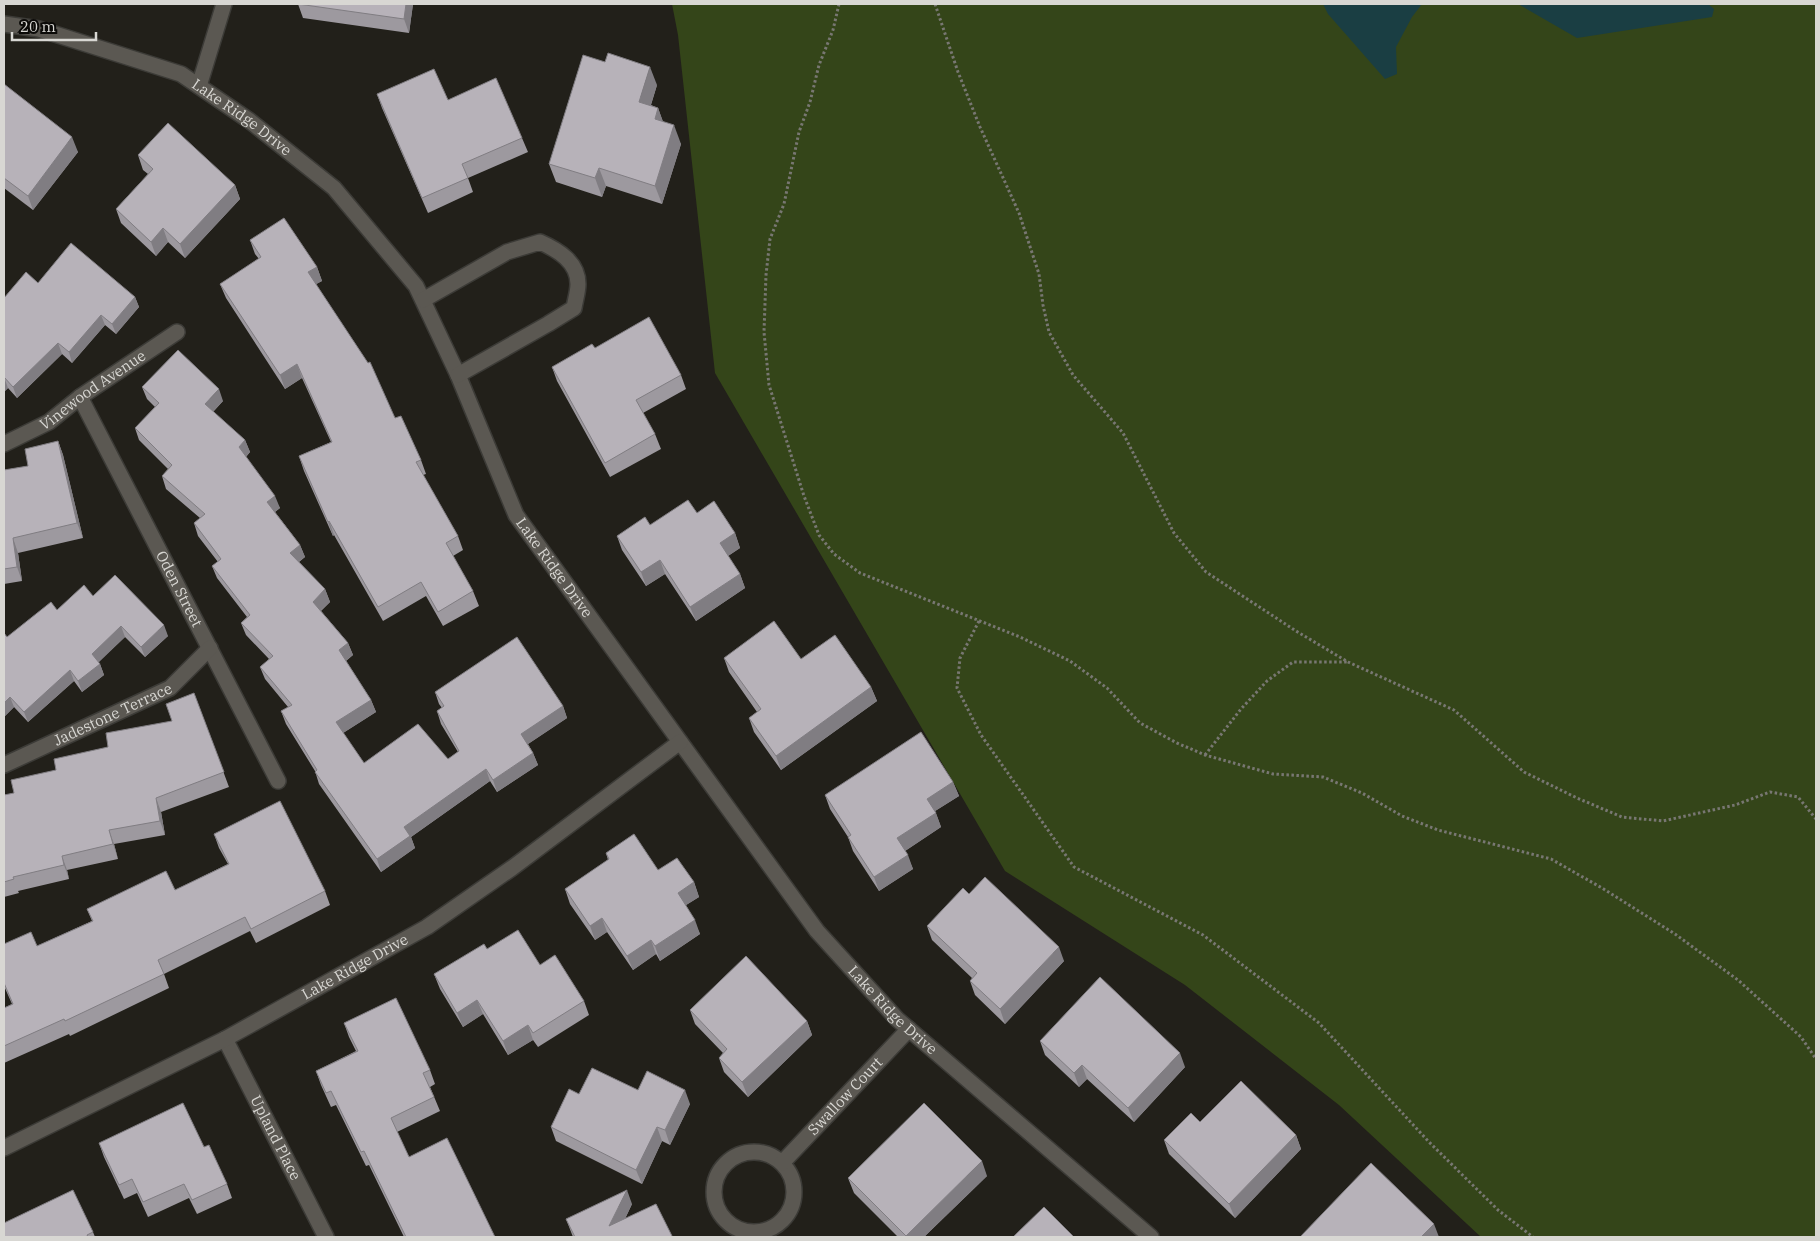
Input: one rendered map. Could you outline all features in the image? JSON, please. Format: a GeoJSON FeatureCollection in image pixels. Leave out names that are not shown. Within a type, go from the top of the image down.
{"type":"FeatureCollection","features":[{"type":"Feature","properties":{"kind":"street"},"geometry":{"type":"LineString","coordinates":[[199,86],[224,4]]}},
{"type":"Feature","properties":{"kind":"street","name":"Lake Ridge Drive"},"geometry":{"type":"LineString","coordinates":[[4,24],[39,29],[181,74],[250,121],[334,188],[416,286],[458,375],[516,515],[817,931],[897,1019],[1151,1237]]}},
{"type":"Feature","properties":{"kind":"street"},"geometry":{"type":"LineString","coordinates":[[423,300],[507,252],[540,242],[558,250],[573,266],[578,283],[574,308],[458,375]]}},
{"type":"Feature","properties":{"kind":"street","name":"Vinewood Avenue"},"geometry":{"type":"LineString","coordinates":[[4,444],[49,422],[80,397],[177,332]]}},
{"type":"Feature","properties":{"kind":"street","name":"Oden Street"},"geometry":{"type":"LineString","coordinates":[[80,397],[278,781]]}},
{"type":"Feature","properties":{"kind":"street","name":"Jadestone Terrace"},"geometry":{"type":"LineString","coordinates":[[4,765],[170,688],[210,648]]}},
{"type":"Feature","properties":{"kind":"street","name":"Lake Ridge Drive"},"geometry":{"type":"LineString","coordinates":[[4,1148],[225,1039],[427,927],[512,868],[680,742]]}},
{"type":"Feature","properties":{"kind":"street","name":"Swallow Court"},"geometry":{"type":"LineString","coordinates":[[782,1163],[909,1029]]}},
{"type":"Feature","properties":{"kind":"street","name":"Upland Place"},"geometry":{"type":"LineString","coordinates":[[225,1039],[326,1237]]}},
{"type":"Feature","properties":{"kind":"street"},"geometry":{"type":"LineString","coordinates":[[748,1151],[772,1156],[782,1163],[789,1172],[794,1184],[794,1195],[792,1206],[778,1224],[768,1230],[745,1232],[734,1228],[724,1220],[717,1209],[713,1197],[714,1184],[718,1172],[725,1162],[735,1155],[748,1151]]}},
{"type":"Feature","properties":{"kind":"path"},"geometry":{"type":"LineString","coordinates":[[839,4],[833,30],[819,65],[810,102],[799,132],[784,204],[770,238],[766,275],[764,332],[770,385],[804,496],[820,535],[834,554],[860,573],[1020,637],[1070,661],[1107,688],[1140,723],[1177,743],[1205,755],[1273,774],[1323,777],[1362,792],[1402,816],[1438,830],[1550,860],[1602,888],[1676,934],[1738,980],[1801,1037],[1816,1059]]}},
{"type":"Feature","properties":{"kind":"path"},"geometry":{"type":"LineString","coordinates":[[935,4],[958,72],[980,127],[1019,213],[1039,274],[1049,332],[1073,375],[1123,433],[1174,533],[1206,572],[1296,631],[1348,662],[1454,710],[1524,772],[1577,798],[1622,816],[1663,821],[1735,805],[1770,792],[1798,797],[1816,819]]}},
{"type":"Feature","properties":{"kind":"path"},"geometry":{"type":"LineString","coordinates":[[979,621],[960,658],[957,688],[981,735],[1074,867],[1203,935],[1319,1023],[1429,1142],[1498,1210],[1532,1237]]}},
{"type":"Feature","properties":{"kind":"path"},"geometry":{"type":"LineString","coordinates":[[1205,755],[1241,709],[1267,682],[1293,662],[1348,662]]}},
{"type":"Feature","properties":{"kind":"green space"},"geometry":{"type":"Polygon","coordinates":[[[672,4],[1816,4],[1816,1237],[1481,1237],[1339,1105],[1185,985],[1005,871],[715,373],[678,35],[672,4]]]}},
{"type":"Feature","properties":{"kind":"water"},"geometry":{"type":"Polygon","coordinates":[[[1323,4],[1422,4],[1412,17],[1396,47],[1397,74],[1385,79],[1328,14],[1323,4]]]}},
{"type":"Feature","properties":{"kind":"water"},"geometry":{"type":"Polygon","coordinates":[[[1518,4],[1708,4],[1714,9],[1712,17],[1577,38],[1518,4]]]}},
{"type":"Feature","properties":{"kind":"building"},"geometry":{"type":"Polygon","coordinates":[[[298,4],[406,4],[404,19],[298,4]]]}},
{"type":"Feature","properties":{"kind":"building"},"geometry":{"type":"Polygon","coordinates":[[[608,53],[650,67],[639,102],[658,108],[655,119],[674,125],[655,186],[599,168],[595,178],[549,164],[583,55],[605,62],[608,53]]]}},
{"type":"Feature","properties":{"kind":"building"},"geometry":{"type":"Polygon","coordinates":[[[434,69],[448,100],[496,78],[522,138],[462,164],[468,178],[422,198],[377,94],[434,69]]]}},
{"type":"Feature","properties":{"kind":"building"},"geometry":{"type":"Polygon","coordinates":[[[4,84],[72,137],[28,196],[4,178],[4,84]]]}},
{"type":"Feature","properties":{"kind":"building"},"geometry":{"type":"Polygon","coordinates":[[[168,123],[235,185],[180,244],[163,228],[151,242],[116,209],[153,169],[138,155],[168,123]]]}},
{"type":"Feature","properties":{"kind":"building"},"geometry":{"type":"Polygon","coordinates":[[[284,218],[317,267],[308,272],[368,363],[370,362],[395,418],[401,416],[421,460],[416,462],[458,536],[446,543],[473,591],[438,612],[421,582],[378,607],[328,522],[299,456],[332,442],[297,364],[280,375],[220,284],[261,257],[250,240],[284,218]]]}},
{"type":"Feature","properties":{"kind":"building"},"geometry":{"type":"Polygon","coordinates":[[[71,243],[135,297],[112,324],[101,315],[69,352],[58,343],[13,387],[4,377],[4,298],[26,272],[38,283],[71,243]]]}},
{"type":"Feature","properties":{"kind":"building"},"geometry":{"type":"Polygon","coordinates":[[[649,317],[681,375],[636,400],[655,434],[605,463],[552,367],[592,344],[595,348],[649,317]]]}},
{"type":"Feature","properties":{"kind":"building"},"geometry":{"type":"Polygon","coordinates":[[[178,350],[219,389],[205,404],[245,440],[239,447],[275,496],[267,502],[300,545],[290,553],[325,589],[313,602],[348,643],[339,650],[371,700],[336,722],[364,763],[418,724],[448,759],[459,751],[437,711],[444,706],[435,692],[517,637],[563,706],[521,734],[533,753],[493,780],[486,769],[404,827],[410,836],[377,859],[315,772],[317,770],[281,711],[292,705],[260,667],[273,656],[241,623],[250,615],[212,566],[221,559],[194,523],[205,514],[162,476],[172,465],[135,428],[159,403],[142,387],[178,350]]]}},
{"type":"Feature","properties":{"kind":"building"},"geometry":{"type":"Polygon","coordinates":[[[58,441],[77,523],[13,538],[17,567],[4,569],[4,470],[28,466],[25,449],[58,441]]]}},
{"type":"Feature","properties":{"kind":"building"},"geometry":{"type":"Polygon","coordinates":[[[688,500],[697,513],[714,501],[735,533],[720,543],[740,574],[690,607],[660,560],[641,572],[617,536],[645,517],[650,525],[688,500]]]}},
{"type":"Feature","properties":{"kind":"building"},"geometry":{"type":"Polygon","coordinates":[[[115,575],[164,625],[141,647],[121,626],[92,654],[100,664],[78,681],[70,670],[24,712],[10,697],[4,703],[4,633],[7,637],[51,602],[57,610],[84,585],[93,596],[115,575]]]}},
{"type":"Feature","properties":{"kind":"building"},"geometry":{"type":"Polygon","coordinates":[[[774,621],[801,659],[835,635],[871,687],[776,756],[749,718],[761,709],[724,658],[774,621]]]}},
{"type":"Feature","properties":{"kind":"building"},"geometry":{"type":"Polygon","coordinates":[[[194,693],[224,772],[156,798],[160,821],[109,830],[113,844],[62,856],[64,865],[13,877],[14,879],[4,882],[4,795],[14,793],[11,780],[56,770],[54,759],[108,747],[106,733],[172,721],[166,704],[194,693]]]}},
{"type":"Feature","properties":{"kind":"building"},"geometry":{"type":"Polygon","coordinates":[[[921,732],[953,782],[927,799],[936,813],[897,838],[908,855],[874,877],[848,837],[851,835],[825,795],[921,732]]]}},
{"type":"Feature","properties":{"kind":"building"},"geometry":{"type":"Polygon","coordinates":[[[280,801],[325,891],[251,929],[245,917],[158,960],[164,974],[65,1021],[64,1019],[4,1046],[4,1008],[13,1004],[4,983],[4,944],[31,932],[37,946],[93,921],[87,909],[166,871],[175,890],[229,864],[214,834],[280,801]]]}},
{"type":"Feature","properties":{"kind":"building"},"geometry":{"type":"Polygon","coordinates":[[[634,834],[658,870],[677,858],[694,882],[678,893],[695,920],[655,946],[651,940],[627,956],[602,918],[590,926],[565,889],[609,859],[606,853],[634,834]]]}},
{"type":"Feature","properties":{"kind":"building"},"geometry":{"type":"Polygon","coordinates":[[[985,877],[1059,947],[1000,1009],[970,981],[977,973],[927,926],[963,888],[969,894],[985,877]]]}},
{"type":"Feature","properties":{"kind":"building"},"geometry":{"type":"Polygon","coordinates":[[[518,930],[540,965],[555,955],[584,1001],[533,1033],[528,1025],[503,1041],[477,1000],[457,1013],[434,974],[484,944],[487,949],[518,930]]]}},
{"type":"Feature","properties":{"kind":"building"},"geometry":{"type":"Polygon","coordinates":[[[746,956],[807,1021],[742,1082],[719,1058],[727,1049],[690,1010],[746,956]]]}},
{"type":"Feature","properties":{"kind":"building"},"geometry":{"type":"Polygon","coordinates":[[[1100,977],[1180,1053],[1128,1108],[1082,1065],[1074,1073],[1040,1041],[1100,977]]]}},
{"type":"Feature","properties":{"kind":"building"},"geometry":{"type":"Polygon","coordinates":[[[396,998],[430,1070],[423,1073],[434,1097],[391,1118],[409,1157],[447,1138],[495,1237],[406,1237],[364,1151],[361,1152],[331,1091],[326,1093],[316,1071],[358,1051],[344,1023],[396,998]]]}},
{"type":"Feature","properties":{"kind":"building"},"geometry":{"type":"Polygon","coordinates":[[[592,1068],[638,1090],[647,1071],[685,1090],[665,1130],[657,1127],[636,1170],[551,1127],[569,1089],[579,1094],[592,1068]]]}},
{"type":"Feature","properties":{"kind":"building"},"geometry":{"type":"Polygon","coordinates":[[[1241,1081],[1296,1135],[1229,1204],[1164,1140],[1191,1113],[1200,1122],[1241,1081]]]}},
{"type":"Feature","properties":{"kind":"building"},"geometry":{"type":"Polygon","coordinates":[[[183,1103],[204,1147],[209,1145],[227,1184],[192,1200],[184,1184],[143,1202],[132,1179],[119,1185],[99,1143],[183,1103]]]}},
{"type":"Feature","properties":{"kind":"building"},"geometry":{"type":"Polygon","coordinates":[[[924,1103],[982,1161],[906,1236],[848,1178],[924,1103]]]}},
{"type":"Feature","properties":{"kind":"building"},"geometry":{"type":"Polygon","coordinates":[[[1371,1163],[1434,1224],[1421,1237],[1300,1237],[1371,1163]]]}},
{"type":"Feature","properties":{"kind":"building"},"geometry":{"type":"Polygon","coordinates":[[[73,1190],[93,1232],[87,1235],[88,1237],[4,1237],[4,1223],[73,1190]]]}},
{"type":"Feature","properties":{"kind":"building"},"geometry":{"type":"Polygon","coordinates":[[[627,1190],[609,1226],[656,1204],[672,1236],[575,1237],[566,1219],[627,1190]]]}},
{"type":"Feature","properties":{"kind":"building"},"geometry":{"type":"Polygon","coordinates":[[[1044,1207],[1074,1237],[1013,1237],[1044,1207]]]}}]}
